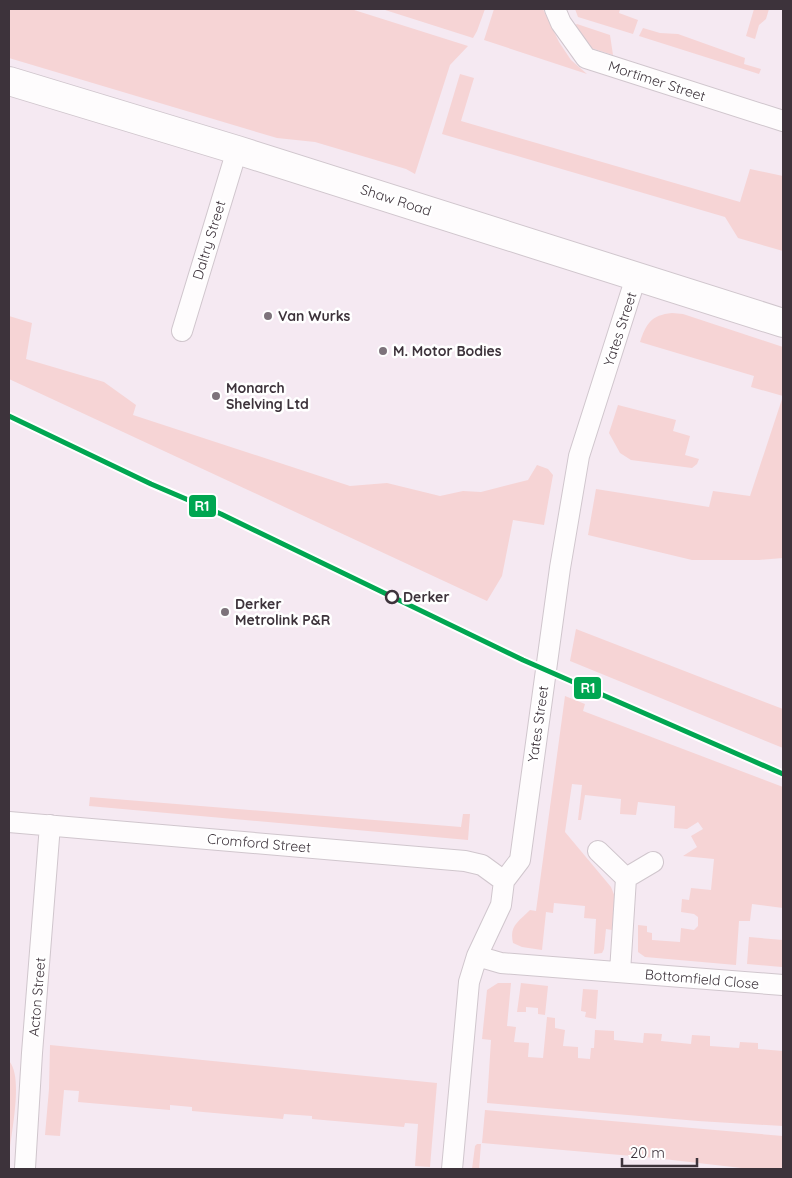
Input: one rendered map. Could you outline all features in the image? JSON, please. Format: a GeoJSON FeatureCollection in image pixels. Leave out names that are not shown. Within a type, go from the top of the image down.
{"type":"FeatureCollection","features":[{"type":"Feature","properties":{"kind":"main road","name":"Shaw Road"},"geometry":{"type":"LineString","coordinates":[[9,81],[237,150],[783,323]]}},
{"type":"Feature","properties":{"kind":"street","name":"Mortimer Street"},"geometry":{"type":"LineString","coordinates":[[555,9],[562,24],[586,58],[783,121]]}},
{"type":"Feature","properties":{"kind":"street","name":"Daltry Street"},"geometry":{"type":"LineString","coordinates":[[182,331],[237,150]]}},
{"type":"Feature","properties":{"kind":"street","name":"Yates Street"},"geometry":{"type":"LineString","coordinates":[[452,1169],[466,997],[469,982],[477,956],[501,906],[504,882],[520,860],[560,568],[579,456],[636,277]]}},
{"type":"Feature","properties":{"kind":"street","name":"Cromford Street"},"geometry":{"type":"LineString","coordinates":[[9,822],[465,860],[482,865],[504,882]]}},
{"type":"Feature","properties":{"kind":"street","name":"Acton Street"},"geometry":{"type":"LineString","coordinates":[[24,1168],[50,825]]}},
{"type":"Feature","properties":{"kind":"street"},"geometry":{"type":"LineString","coordinates":[[598,851],[626,878],[620,972]]}},
{"type":"Feature","properties":{"kind":"street"},"geometry":{"type":"LineString","coordinates":[[626,878],[653,862]]}},
{"type":"Feature","properties":{"kind":"street","name":"Bottomfield Close"},"geometry":{"type":"LineString","coordinates":[[477,956],[501,963],[783,985]]}},
{"type":"Feature","properties":{"kind":"shaded area"},"geometry":{"type":"Polygon","coordinates":[[[9,9],[351,9],[468,46],[450,65],[415,174],[406,169],[315,142],[277,138],[9,58],[9,9]]]}},
{"type":"Feature","properties":{"kind":"shaded area"},"geometry":{"type":"Polygon","coordinates":[[[382,9],[485,9],[473,38],[382,9]]]}},
{"type":"Feature","properties":{"kind":"shaded area"},"geometry":{"type":"Polygon","coordinates":[[[494,9],[543,9],[559,42],[571,60],[587,74],[484,40],[494,9]]]}},
{"type":"Feature","properties":{"kind":"shaded area"},"geometry":{"type":"Polygon","coordinates":[[[575,9],[620,9],[619,13],[638,20],[633,34],[578,17],[575,9]]]}},
{"type":"Feature","properties":{"kind":"shaded area"},"geometry":{"type":"Polygon","coordinates":[[[754,9],[769,9],[766,19],[759,25],[755,39],[746,36],[754,9]]]}},
{"type":"Feature","properties":{"kind":"shaded area"},"geometry":{"type":"Polygon","coordinates":[[[577,24],[610,35],[613,55],[591,48],[573,26],[577,24]]]}},
{"type":"Feature","properties":{"kind":"shaded area"},"geometry":{"type":"Polygon","coordinates":[[[643,28],[660,33],[678,34],[745,58],[744,64],[761,69],[759,74],[639,36],[643,28]]]}},
{"type":"Feature","properties":{"kind":"shaded area"},"geometry":{"type":"Polygon","coordinates":[[[460,74],[474,78],[461,121],[740,202],[750,169],[783,176],[783,251],[738,238],[725,217],[442,134],[460,74]]]}},
{"type":"Feature","properties":{"kind":"shaded area"},"geometry":{"type":"Polygon","coordinates":[[[672,313],[683,314],[783,347],[783,396],[751,387],[754,376],[640,342],[647,325],[654,318],[672,313]]]}},
{"type":"Feature","properties":{"kind":"shaded area"},"geometry":{"type":"Polygon","coordinates":[[[9,316],[32,323],[26,359],[104,382],[136,405],[133,415],[350,486],[387,483],[440,496],[463,491],[481,492],[528,480],[537,465],[548,469],[553,475],[544,525],[513,520],[502,576],[487,601],[9,379],[9,316]]]}},
{"type":"Feature","properties":{"kind":"shaded area"},"geometry":{"type":"Polygon","coordinates":[[[783,396],[783,558],[692,560],[588,535],[596,489],[709,507],[713,491],[750,496],[783,396]]]}},
{"type":"Feature","properties":{"kind":"shaded area"},"geometry":{"type":"Polygon","coordinates":[[[618,405],[676,420],[673,431],[690,436],[685,455],[699,459],[697,464],[692,468],[631,460],[620,453],[609,433],[618,405]]]}},
{"type":"Feature","properties":{"kind":"shaded area"},"geometry":{"type":"Polygon","coordinates":[[[576,629],[783,709],[783,748],[570,661],[576,629]]]}},
{"type":"Feature","properties":{"kind":"shaded area"},"geometry":{"type":"Polygon","coordinates":[[[565,696],[585,704],[583,711],[783,787],[783,908],[752,904],[750,921],[739,921],[736,965],[645,957],[638,952],[638,925],[647,926],[647,932],[652,933],[652,940],[680,942],[681,928],[694,930],[698,926],[698,917],[694,914],[681,912],[682,899],[689,900],[691,888],[711,890],[714,859],[683,856],[697,847],[691,836],[703,829],[698,822],[687,829],[674,828],[675,806],[638,802],[636,815],[620,814],[621,799],[585,795],[581,820],[578,820],[582,785],[572,784],[565,832],[611,887],[615,897],[612,930],[606,929],[602,953],[594,954],[596,919],[584,918],[585,906],[554,903],[553,913],[546,912],[542,950],[522,947],[513,943],[512,932],[518,921],[530,910],[536,911],[565,696]]]}},
{"type":"Feature","properties":{"kind":"shaded area"},"geometry":{"type":"Polygon","coordinates":[[[90,797],[461,827],[463,814],[470,814],[468,840],[89,806],[90,797]]]}},
{"type":"Feature","properties":{"kind":"shaded area"},"geometry":{"type":"Polygon","coordinates":[[[749,937],[783,940],[782,967],[747,964],[749,937]]]}},
{"type":"Feature","properties":{"kind":"shaded area"},"geometry":{"type":"Polygon","coordinates":[[[498,983],[511,983],[507,1026],[516,1027],[514,1042],[529,1043],[528,1057],[543,1058],[547,1017],[555,1018],[555,1028],[565,1030],[563,1046],[578,1047],[578,1058],[590,1059],[591,1048],[594,1048],[595,1030],[614,1031],[614,1040],[643,1043],[644,1033],[662,1034],[661,1041],[691,1044],[692,1035],[710,1036],[710,1046],[739,1048],[740,1042],[758,1043],[758,1049],[783,1051],[783,1126],[698,1121],[487,1103],[491,1040],[482,1039],[487,990],[498,983]]]}},
{"type":"Feature","properties":{"kind":"shaded area"},"geometry":{"type":"Polygon","coordinates":[[[521,983],[548,986],[545,1015],[538,1014],[538,1008],[526,1007],[526,1012],[517,1012],[521,983]]]}},
{"type":"Feature","properties":{"kind":"shaded area"},"geometry":{"type":"Polygon","coordinates":[[[583,989],[598,990],[596,1019],[585,1017],[586,1012],[581,1011],[583,989]]]}},
{"type":"Feature","properties":{"kind":"shaded area"},"geometry":{"type":"Polygon","coordinates":[[[50,1045],[437,1083],[430,1167],[415,1166],[418,1124],[405,1123],[404,1127],[312,1119],[312,1116],[284,1114],[283,1119],[192,1111],[192,1107],[170,1105],[170,1110],[78,1102],[79,1091],[64,1090],[60,1136],[45,1135],[50,1045]]]}},
{"type":"Feature","properties":{"kind":"shaded area"},"geometry":{"type":"Polygon","coordinates":[[[9,1061],[13,1068],[16,1090],[10,1148],[9,1061]]]}},
{"type":"Feature","properties":{"kind":"shaded area"},"geometry":{"type":"Polygon","coordinates":[[[485,1110],[783,1136],[783,1169],[750,1169],[655,1158],[482,1143],[485,1110]]]}},
{"type":"Feature","properties":{"kind":"shaded area"},"geometry":{"type":"Polygon","coordinates":[[[481,1144],[479,1169],[472,1169],[475,1146],[481,1144]]]}},
{"type":"Feature","properties":{"kind":"transit line","name":"R1"},"geometry":{"type":"LineString","coordinates":[[9,416],[151,484],[221,514],[523,660],[783,774]]}},
{"type":"Feature","properties":{"kind":"place","name":"Van Wurks"},"geometry":{"type":"Point","coordinates":[268,316]}},
{"type":"Feature","properties":{"kind":"place","name":"M. Motor Bodies"},"geometry":{"type":"Point","coordinates":[383,351]}},
{"type":"Feature","properties":{"kind":"place","name":"Monarch Shelving Ltd"},"geometry":{"type":"Point","coordinates":[216,396]}},
{"type":"Feature","properties":{"kind":"place","name":"Derker"},"geometry":{"type":"Point","coordinates":[392,597]}},
{"type":"Feature","properties":{"kind":"place","name":"Derker Metrolink P&R"},"geometry":{"type":"Point","coordinates":[225,612]}}]}
